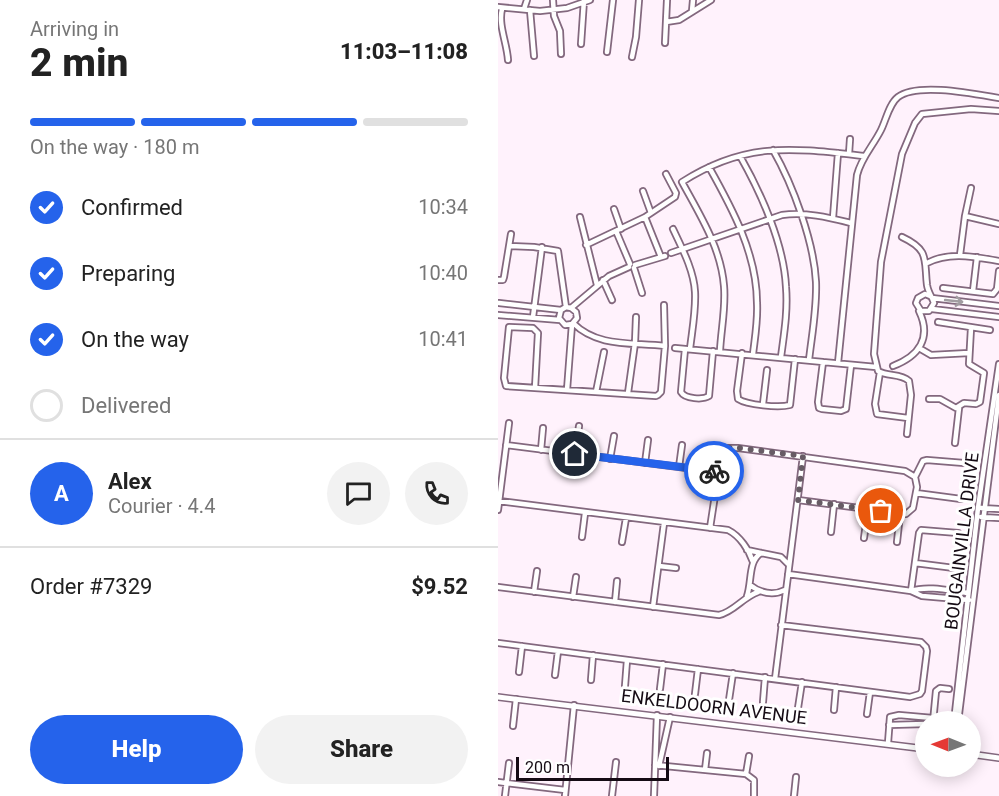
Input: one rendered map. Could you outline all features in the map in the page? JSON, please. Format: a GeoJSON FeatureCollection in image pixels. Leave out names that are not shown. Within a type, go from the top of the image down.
{"type":"FeatureCollection","features":[{"type":"Feature","properties":{"kind":"street"},"geometry":{"type":"LineString","coordinates":[[524,9],[527,0]]}},
{"type":"Feature","properties":{"kind":"street"},"geometry":{"type":"LineString","coordinates":[[553,0],[553,9],[560,31],[561,54]]}},
{"type":"Feature","properties":{"kind":"street"},"geometry":{"type":"LineString","coordinates":[[607,52],[613,0]]}},
{"type":"Feature","properties":{"kind":"street"},"geometry":{"type":"LineString","coordinates":[[632,57],[639,0]]}},
{"type":"Feature","properties":{"kind":"street"},"geometry":{"type":"LineString","coordinates":[[665,43],[667,0]]}},
{"type":"Feature","properties":{"kind":"street"},"geometry":{"type":"LineString","coordinates":[[692,11],[693,0]]}},
{"type":"Feature","properties":{"kind":"street"},"geometry":{"type":"LineString","coordinates":[[666,22],[679,20],[711,0]]}},
{"type":"Feature","properties":{"kind":"street"},"geometry":{"type":"LineString","coordinates":[[508,60],[500,8],[530,10],[567,8],[586,1],[581,44]]}},
{"type":"Feature","properties":{"kind":"street"},"geometry":{"type":"LineString","coordinates":[[530,10],[534,56]]}},
{"type":"Feature","properties":{"kind":"street"},"geometry":{"type":"LineString","coordinates":[[838,363],[856,175],[890,110],[899,97],[907,92],[924,88],[998,98]]}},
{"type":"Feature","properties":{"kind":"street"},"geometry":{"type":"LineString","coordinates":[[908,418],[877,414],[875,404],[878,370],[874,354],[881,262],[902,154],[915,123],[922,114],[970,108],[999,111]]}},
{"type":"Feature","properties":{"kind":"street"},"geometry":{"type":"LineString","coordinates":[[849,154],[850,139]]}},
{"type":"Feature","properties":{"kind":"street"},"geometry":{"type":"LineString","coordinates":[[673,229],[683,249],[695,293],[681,392],[685,396],[704,399],[709,396],[725,288],[712,239],[682,182],[708,167],[740,156],[773,150],[800,149],[864,156]]}},
{"type":"Feature","properties":{"kind":"street"},"geometry":{"type":"LineString","coordinates":[[773,150],[788,178],[814,265],[816,282],[809,360]]}},
{"type":"Feature","properties":{"kind":"street"},"geometry":{"type":"LineString","coordinates":[[833,218],[838,153]]}},
{"type":"Feature","properties":{"kind":"street"},"geometry":{"type":"LineString","coordinates":[[740,156],[762,196],[785,273],[781,357]]}},
{"type":"Feature","properties":{"kind":"street"},"geometry":{"type":"LineString","coordinates":[[708,167],[741,229],[756,284],[757,316],[753,354]]}},
{"type":"Feature","properties":{"kind":"street"},"geometry":{"type":"LineString","coordinates":[[586,245],[645,217],[676,196],[666,174]]}},
{"type":"Feature","properties":{"kind":"street"},"geometry":{"type":"LineString","coordinates":[[960,255],[971,188]]}},
{"type":"Feature","properties":{"kind":"street"},"geometry":{"type":"LineString","coordinates":[[643,191],[651,213]]}},
{"type":"Feature","properties":{"kind":"street"},"geometry":{"type":"LineString","coordinates":[[614,209],[618,230],[642,293]]}},
{"type":"Feature","properties":{"kind":"street"},"geometry":{"type":"LineString","coordinates":[[671,254],[770,219],[800,213],[851,223]]}},
{"type":"Feature","properties":{"kind":"street"},"geometry":{"type":"LineString","coordinates":[[965,216],[999,224]]}},
{"type":"Feature","properties":{"kind":"street"},"geometry":{"type":"LineString","coordinates":[[580,217],[597,285]]}},
{"type":"Feature","properties":{"kind":"street"},"geometry":{"type":"LineString","coordinates":[[560,320],[559,315],[566,308],[603,280],[632,266],[663,256],[645,217]]}},
{"type":"Feature","properties":{"kind":"street"},"geometry":{"type":"LineString","coordinates":[[498,280],[503,280],[504,277],[511,234]]}},
{"type":"Feature","properties":{"kind":"street"},"geometry":{"type":"LineString","coordinates":[[893,366],[909,359],[919,348],[925,334],[925,322],[934,303],[927,285],[927,263],[920,249],[902,237]]}},
{"type":"Feature","properties":{"kind":"street"},"geometry":{"type":"LineString","coordinates":[[510,246],[542,248],[556,250],[559,253],[566,308]]}},
{"type":"Feature","properties":{"kind":"street"},"geometry":{"type":"LineString","coordinates":[[533,317],[542,248]]}},
{"type":"Feature","properties":{"kind":"street"},"geometry":{"type":"LineString","coordinates":[[927,263],[937,258],[960,255],[999,261]]}},
{"type":"Feature","properties":{"kind":"street"},"geometry":{"type":"LineString","coordinates":[[973,291],[977,257]]}},
{"type":"Feature","properties":{"kind":"street"},"geometry":{"type":"LineString","coordinates":[[943,288],[995,293],[999,270]]}},
{"type":"Feature","properties":{"kind":"street"},"geometry":{"type":"LineString","coordinates":[[603,280],[612,300]]}},
{"type":"Feature","properties":{"kind":"street"},"geometry":{"type":"LineString","coordinates":[[925,322],[916,303],[927,285]]}},
{"type":"Feature","properties":{"kind":"street"},"geometry":{"type":"LineString","coordinates":[[918,309],[924,312],[931,310],[999,317],[999,308],[931,297],[925,294],[920,296]]}},
{"type":"Feature","properties":{"kind":"street"},"geometry":{"type":"LineString","coordinates":[[567,390],[573,324],[577,315],[566,308],[499,302],[501,310],[498,315],[560,320],[565,325],[573,324],[585,334],[598,340],[665,346]]}},
{"type":"Feature","properties":{"kind":"street"},"geometry":{"type":"LineString","coordinates":[[535,388],[538,333],[533,328],[509,327],[504,384],[508,386],[535,388],[596,392],[627,393],[656,396],[660,394],[665,346],[664,306]]}},
{"type":"Feature","properties":{"kind":"street"},"geometry":{"type":"LineString","coordinates":[[627,393],[635,343],[636,317]]}},
{"type":"Feature","properties":{"kind":"street"},"geometry":{"type":"LineString","coordinates":[[938,322],[990,330]]}},
{"type":"Feature","properties":{"kind":"street"},"geometry":{"type":"LineString","coordinates":[[958,408],[964,404],[979,403],[981,399],[984,373],[971,366],[969,353],[971,328]]}},
{"type":"Feature","properties":{"kind":"street"},"geometry":{"type":"LineString","coordinates":[[675,348],[851,364],[902,376],[909,381],[911,387],[907,434]]}},
{"type":"Feature","properties":{"kind":"street"},"geometry":{"type":"LineString","coordinates":[[919,348],[931,355],[969,353]]}},
{"type":"Feature","properties":{"kind":"street"},"geometry":{"type":"LineString","coordinates":[[596,392],[604,352]]}},
{"type":"Feature","properties":{"kind":"street"},"geometry":{"type":"LineString","coordinates":[[742,353],[737,391],[738,399],[744,402],[789,405],[795,359]]}},
{"type":"Feature","properties":{"kind":"street"},"geometry":{"type":"LineString","coordinates":[[823,362],[818,405],[822,409],[841,411],[846,409],[851,364]]}},
{"type":"Feature","properties":{"kind":"street","name":"BOUGAINVILLA DRIVE"},"geometry":{"type":"LineString","coordinates":[[957,711],[999,364]]}},
{"type":"Feature","properties":{"kind":"street"},"geometry":{"type":"LineString","coordinates":[[763,404],[767,370]]}},
{"type":"Feature","properties":{"kind":"street","name":"BOUGAINVILLA DRIVE"},"geometry":{"type":"LineString","coordinates":[[981,508],[999,396]]}},
{"type":"Feature","properties":{"kind":"street"},"geometry":{"type":"LineString","coordinates":[[929,399],[940,399],[958,408]]}},
{"type":"Feature","properties":{"kind":"street"},"geometry":{"type":"LineString","coordinates":[[955,443],[958,408]]}},
{"type":"Feature","properties":{"kind":"street"},"geometry":{"type":"LineString","coordinates":[[498,510],[508,423]]}},
{"type":"Feature","properties":{"kind":"street"},"geometry":{"type":"LineString","coordinates":[[575,454],[579,426]]}},
{"type":"Feature","properties":{"kind":"street"},"geometry":{"type":"LineString","coordinates":[[541,450],[543,428]]}},
{"type":"Feature","properties":{"kind":"street"},"geometry":{"type":"LineString","coordinates":[[610,459],[614,436]]}},
{"type":"Feature","properties":{"kind":"street"},"geometry":{"type":"LineString","coordinates":[[645,463],[648,440]]}},
{"type":"Feature","properties":{"kind":"street"},"geometry":{"type":"LineString","coordinates":[[506,445],[718,472]]}},
{"type":"Feature","properties":{"kind":"street"},"geometry":{"type":"LineString","coordinates":[[680,467],[682,445]]}},
{"type":"Feature","properties":{"kind":"street"},"geometry":{"type":"LineString","coordinates":[[710,528],[718,472],[723,452],[727,448],[803,456],[905,471],[915,477]]}},
{"type":"Feature","properties":{"kind":"street"},"geometry":{"type":"LineString","coordinates":[[774,679],[803,456]]}},
{"type":"Feature","properties":{"kind":"street"},"geometry":{"type":"LineString","coordinates":[[798,500],[906,514],[913,508],[916,493],[915,477],[923,461],[963,463]]}},
{"type":"Feature","properties":{"kind":"street"},"geometry":{"type":"LineString","coordinates":[[916,493],[961,499]]}},
{"type":"Feature","properties":{"kind":"street"},"geometry":{"type":"LineString","coordinates":[[499,501],[732,531],[753,562]]}},
{"type":"Feature","properties":{"kind":"street"},"geometry":{"type":"LineString","coordinates":[[831,532],[834,504]]}},
{"type":"Feature","properties":{"kind":"street"},"geometry":{"type":"LineString","coordinates":[[981,508],[999,509]]}},
{"type":"Feature","properties":{"kind":"street"},"geometry":{"type":"LineString","coordinates":[[864,538],[868,509]]}},
{"type":"Feature","properties":{"kind":"street"},"geometry":{"type":"LineString","coordinates":[[582,537],[585,513]]}},
{"type":"Feature","properties":{"kind":"street"},"geometry":{"type":"LineString","coordinates":[[897,542],[900,514]]}},
{"type":"Feature","properties":{"kind":"street"},"geometry":{"type":"LineString","coordinates":[[980,517],[999,518]]}},
{"type":"Feature","properties":{"kind":"street"},"geometry":{"type":"LineString","coordinates":[[622,542],[626,518]]}},
{"type":"Feature","properties":{"kind":"street"},"geometry":{"type":"LineString","coordinates":[[653,607],[664,523]]}},
{"type":"Feature","properties":{"kind":"street"},"geometry":{"type":"LineString","coordinates":[[912,591],[919,532],[921,530],[958,533]]}},
{"type":"Feature","properties":{"kind":"street"},"geometry":{"type":"LineString","coordinates":[[747,550],[779,556],[785,559],[789,567]]}},
{"type":"Feature","properties":{"kind":"street"},"geometry":{"type":"LineString","coordinates":[[779,556],[791,550]]}},
{"type":"Feature","properties":{"kind":"street"},"geometry":{"type":"LineString","coordinates":[[747,596],[753,562],[761,553]]}},
{"type":"Feature","properties":{"kind":"street"},"geometry":{"type":"LineString","coordinates":[[915,563],[954,568]]}},
{"type":"Feature","properties":{"kind":"street"},"geometry":{"type":"LineString","coordinates":[[658,566],[676,568]]}},
{"type":"Feature","properties":{"kind":"street"},"geometry":{"type":"LineString","coordinates":[[534,592],[537,571]]}},
{"type":"Feature","properties":{"kind":"street"},"geometry":{"type":"LineString","coordinates":[[788,574],[912,591],[922,596],[969,600]]}},
{"type":"Feature","properties":{"kind":"street"},"geometry":{"type":"LineString","coordinates":[[573,597],[576,577]]}},
{"type":"Feature","properties":{"kind":"street"},"geometry":{"type":"LineString","coordinates":[[615,602],[617,581]]}},
{"type":"Feature","properties":{"kind":"street"},"geometry":{"type":"LineString","coordinates":[[750,585],[758,592]]}},
{"type":"Feature","properties":{"kind":"street"},"geometry":{"type":"LineString","coordinates":[[498,587],[719,615],[730,610],[747,596],[758,592],[775,593],[785,590]]}},
{"type":"Feature","properties":{"kind":"street"},"geometry":{"type":"LineString","coordinates":[[912,591],[917,588],[970,593]]}},
{"type":"Feature","properties":{"kind":"street"},"geometry":{"type":"LineString","coordinates":[[775,593],[784,600]]}},
{"type":"Feature","properties":{"kind":"street"},"geometry":{"type":"LineString","coordinates":[[498,643],[910,697],[915,697],[922,691],[926,647],[921,642],[781,625]]}},
{"type":"Feature","properties":{"kind":"street"},"geometry":{"type":"LineString","coordinates":[[519,672],[522,646]]}},
{"type":"Feature","properties":{"kind":"street"},"geometry":{"type":"LineString","coordinates":[[555,675],[558,651]]}},
{"type":"Feature","properties":{"kind":"street"},"geometry":{"type":"LineString","coordinates":[[591,680],[593,655]]}},
{"type":"Feature","properties":{"kind":"street"},"geometry":{"type":"LineString","coordinates":[[625,686],[627,660]]}},
{"type":"Feature","properties":{"kind":"street"},"geometry":{"type":"LineString","coordinates":[[660,689],[663,664]]}},
{"type":"Feature","properties":{"kind":"street"},"geometry":{"type":"LineString","coordinates":[[694,694],[698,669]]}},
{"type":"Feature","properties":{"kind":"street"},"geometry":{"type":"LineString","coordinates":[[729,700],[733,673]]}},
{"type":"Feature","properties":{"kind":"street"},"geometry":{"type":"LineString","coordinates":[[763,702],[765,677]]}},
{"type":"Feature","properties":{"kind":"street"},"geometry":{"type":"LineString","coordinates":[[798,708],[802,682]]}},
{"type":"Feature","properties":{"kind":"street"},"geometry":{"type":"LineString","coordinates":[[834,710],[836,687]]}},
{"type":"Feature","properties":{"kind":"street"},"geometry":{"type":"LineString","coordinates":[[934,711],[936,691],[940,688],[949,689]]}},
{"type":"Feature","properties":{"kind":"street"},"geometry":{"type":"LineString","coordinates":[[867,714],[870,692]]}},
{"type":"Feature","properties":{"kind":"street","name":"ENKELDOORN AVENUE"},"geometry":{"type":"LineString","coordinates":[[498,697],[915,747]]}},
{"type":"Feature","properties":{"kind":"street"},"geometry":{"type":"LineString","coordinates":[[513,726],[516,699]]}},
{"type":"Feature","properties":{"kind":"street"},"geometry":{"type":"LineString","coordinates":[[498,782],[565,793],[574,705]]}},
{"type":"Feature","properties":{"kind":"street"},"geometry":{"type":"LineString","coordinates":[[654,796],[657,765],[657,715]]}},
{"type":"Feature","properties":{"kind":"street"},"geometry":{"type":"LineString","coordinates":[[888,743],[890,717],[894,715],[915,718]]}},
{"type":"Feature","properties":{"kind":"street"},"geometry":{"type":"LineString","coordinates":[[657,765],[670,717]]}},
{"type":"Feature","properties":{"kind":"street"},"geometry":{"type":"LineString","coordinates":[[889,725],[915,724]]}},
{"type":"Feature","properties":{"kind":"street"},"geometry":{"type":"LineString","coordinates":[[705,770],[707,753]]}},
{"type":"Feature","properties":{"kind":"street"},"geometry":{"type":"LineString","coordinates":[[746,774],[749,756]]}},
{"type":"Feature","properties":{"kind":"street"},"geometry":{"type":"LineString","coordinates":[[981,756],[999,758]]}},
{"type":"Feature","properties":{"kind":"street"},"geometry":{"type":"LineString","coordinates":[[612,796],[616,762]]}},
{"type":"Feature","properties":{"kind":"street"},"geometry":{"type":"LineString","coordinates":[[505,796],[509,763]]}},
{"type":"Feature","properties":{"kind":"street"},"geometry":{"type":"LineString","coordinates":[[657,765],[746,774],[754,780],[754,796]]}},
{"type":"Feature","properties":{"kind":"street"},"geometry":{"type":"LineString","coordinates":[[794,796],[796,777]]}},
{"type":"Feature","properties":{"kind":"way so far"},"geometry":{"type":"LineString","coordinates":[[714,471],[718,472],[723,452],[731,447],[803,456],[798,500],[881,511]]}},
{"type":"Feature","properties":{"kind":"route"},"geometry":{"type":"LineString","coordinates":[[575,454],[714,471]]}}]}
